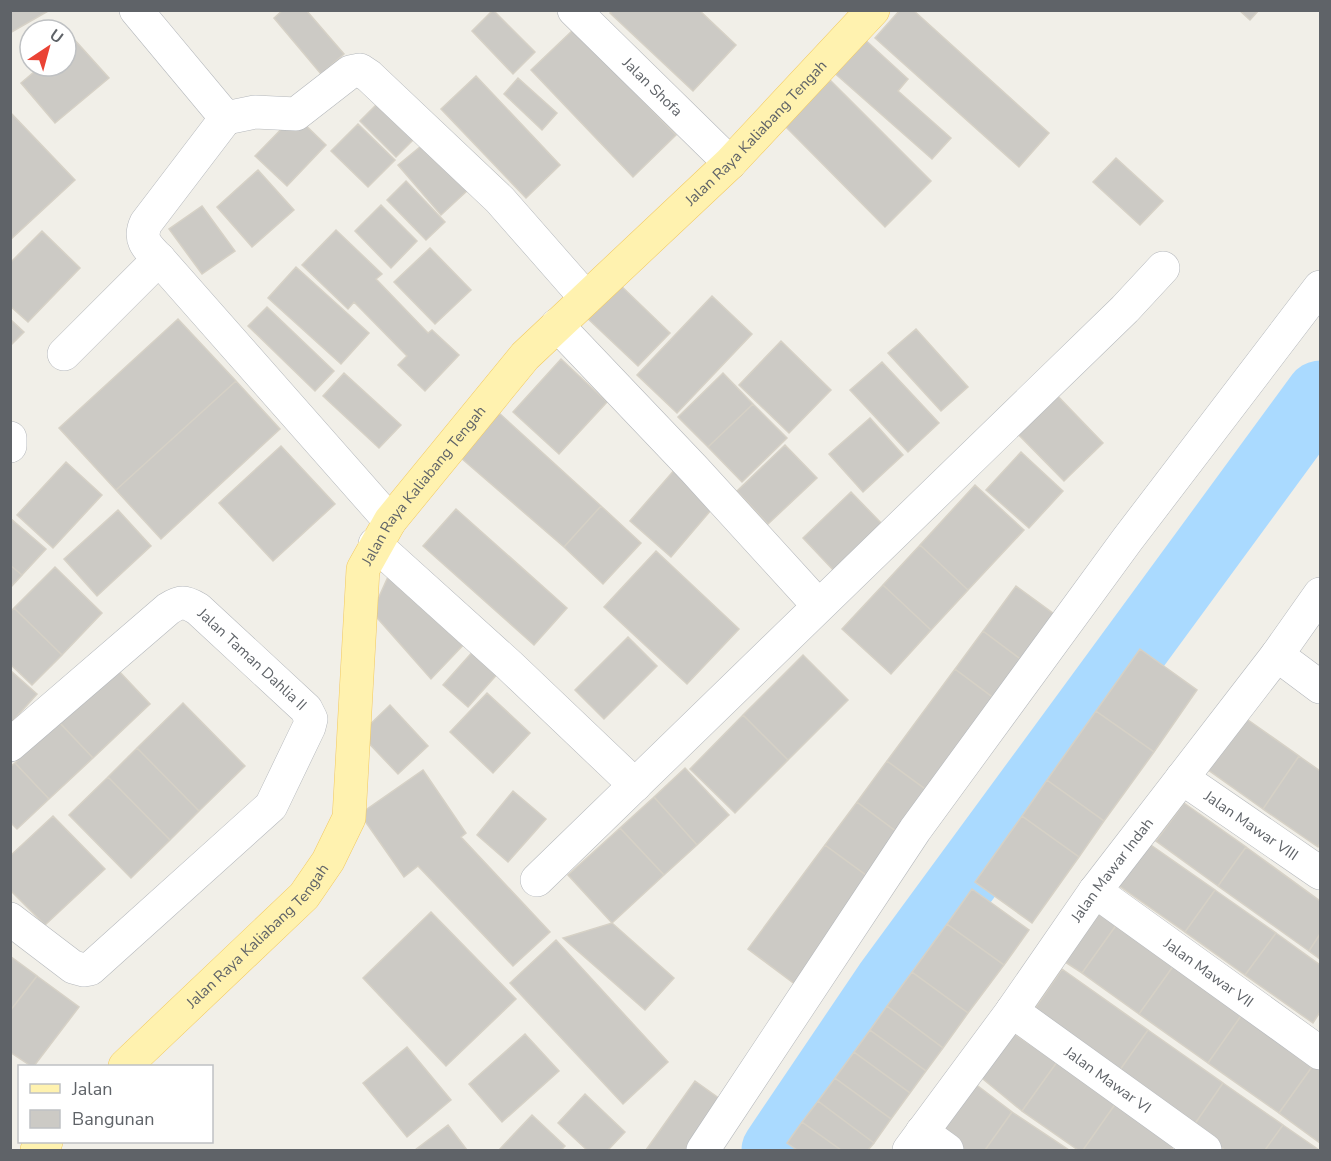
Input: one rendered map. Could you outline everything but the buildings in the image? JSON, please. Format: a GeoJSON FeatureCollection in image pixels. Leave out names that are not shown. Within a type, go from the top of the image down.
{"type":"FeatureCollection","features":[{"type":"Feature","properties":{"kind":"main road","name":"Jalan Raya Kaliabang Tengah"},"geometry":{"type":"LineString","coordinates":[[126,1065],[304,896],[328,861],[349,818],[363,569],[382,532],[525,356],[730,163],[873,10]]}},
{"type":"Feature","properties":{"kind":"street"},"geometry":{"type":"LineString","coordinates":[[136,10],[226,118]]}},
{"type":"Feature","properties":{"kind":"street","name":"Jalan Shofa"},"geometry":{"type":"LineString","coordinates":[[574,10],[730,163]]}},
{"type":"Feature","properties":{"kind":"street"},"geometry":{"type":"LineString","coordinates":[[586,298],[500,200],[360,70],[350,72],[296,114],[255,112],[226,118],[146,223],[142,232],[145,246],[159,259],[382,532],[509,665],[635,785]]}},
{"type":"Feature","properties":{"kind":"street"},"geometry":{"type":"LineString","coordinates":[[64,354],[159,259]]}},
{"type":"Feature","properties":{"kind":"street"},"geometry":{"type":"LineString","coordinates":[[537,880],[1125,309],[1163,268]]}},
{"type":"Feature","properties":{"kind":"street"},"geometry":{"type":"LineString","coordinates":[[704,1150],[915,830],[1127,540],[1320,287]]}},
{"type":"Feature","properties":{"kind":"street"},"geometry":{"type":"LineString","coordinates":[[557,325],[694,469],[818,605]]}},
{"type":"Feature","properties":{"kind":"street"},"geometry":{"type":"LineString","coordinates":[[10,438],[10,446]]}},
{"type":"Feature","properties":{"kind":"street","name":"Jalan Mawar Indah"},"geometry":{"type":"LineString","coordinates":[[926,1144],[1012,1011],[1095,891],[1320,594]]}},
{"type":"Feature","properties":{"kind":"street","name":"Jalan Taman Dahlia II"},"geometry":{"type":"LineString","coordinates":[[10,745],[179,602],[187,603],[198,609],[306,709],[310,718],[309,727],[271,806],[90,969],[73,967],[10,920]]}},
{"type":"Feature","properties":{"kind":"street"},"geometry":{"type":"LineString","coordinates":[[1276,655],[1320,687]]}},
{"type":"Feature","properties":{"kind":"street","name":"Jalan Mawar VIII"},"geometry":{"type":"LineString","coordinates":[[1182,778],[1320,873]]}},
{"type":"Feature","properties":{"kind":"street","name":"Jalan Mawar VII"},"geometry":{"type":"LineString","coordinates":[[1095,891],[1320,1053]]}},
{"type":"Feature","properties":{"kind":"street","name":"Jalan Mawar VI"},"geometry":{"type":"LineString","coordinates":[[1012,1011],[1205,1150]]}},
{"type":"Feature","properties":{"kind":"waterway"},"geometry":{"type":"LineString","coordinates":[[776,1150],[888,984],[1320,395]]}}]}
